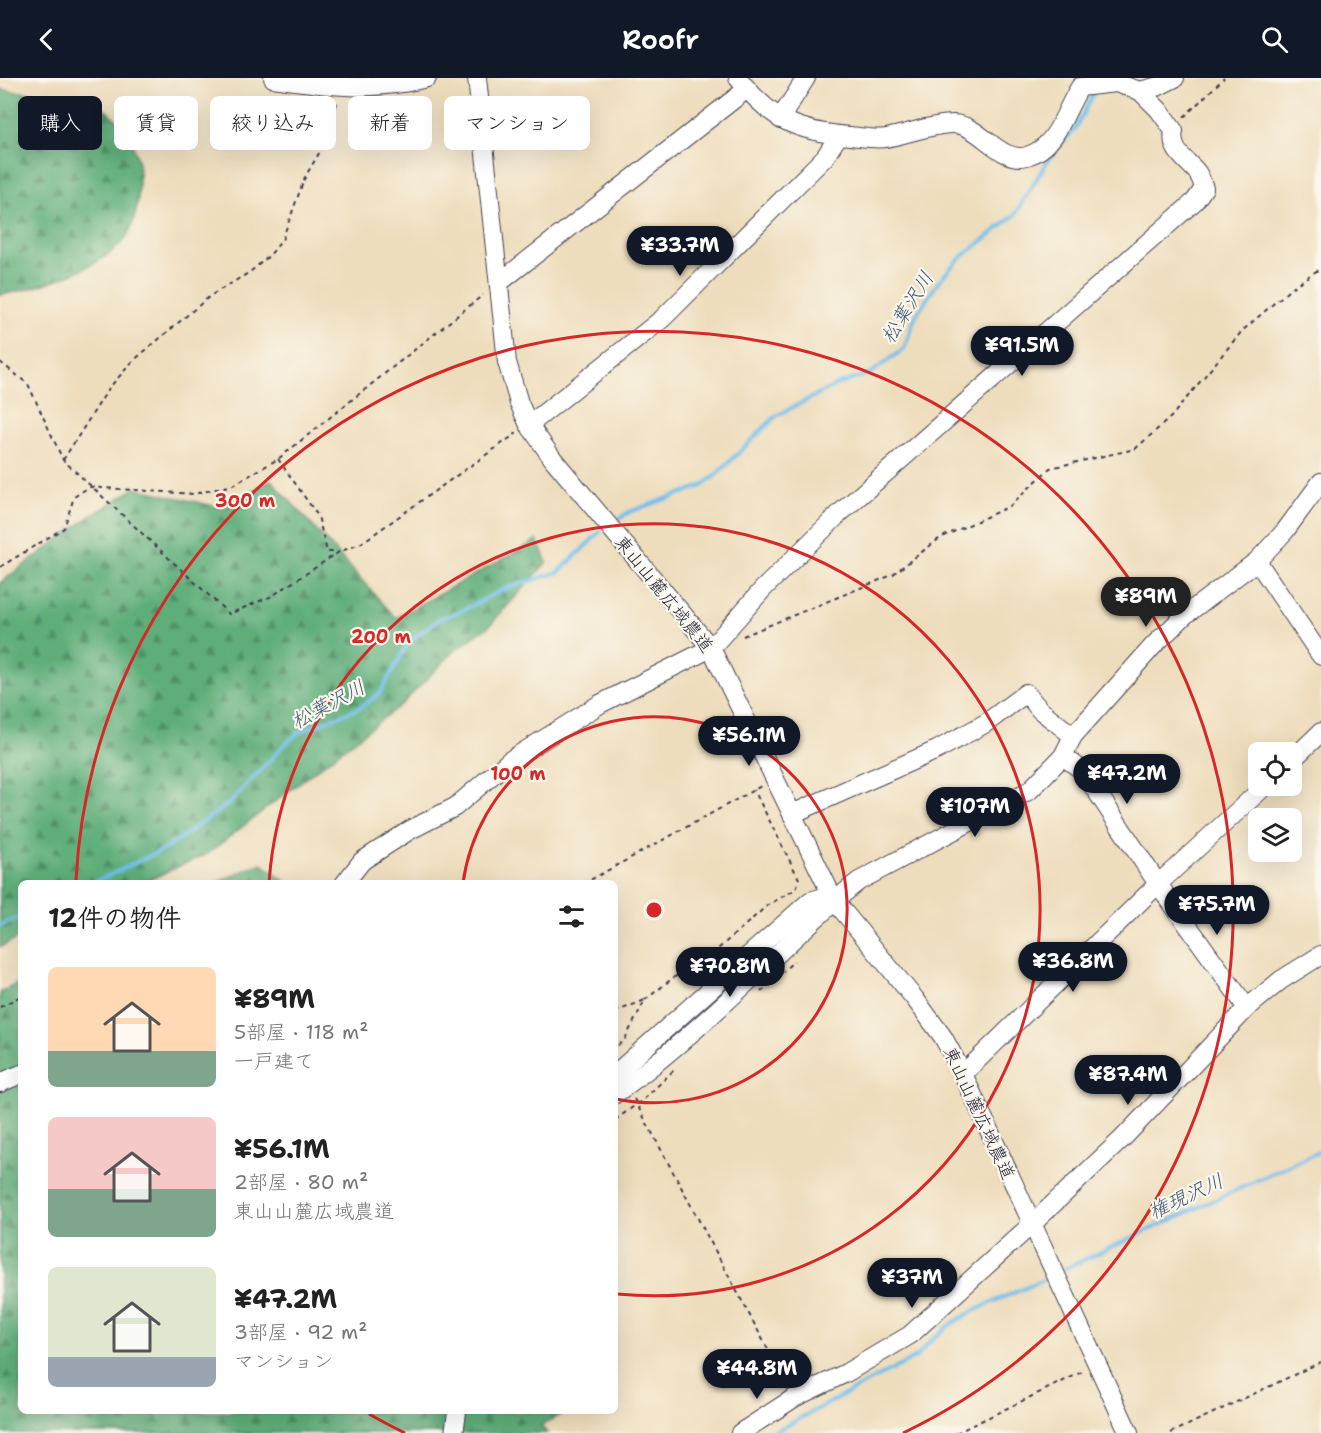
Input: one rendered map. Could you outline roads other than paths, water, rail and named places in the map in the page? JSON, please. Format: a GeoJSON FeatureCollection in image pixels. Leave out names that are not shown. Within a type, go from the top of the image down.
{"type":"FeatureCollection","features":[{"type":"Feature","properties":{"kind":"street"},"geometry":{"type":"LineString","coordinates":[[273,78],[340,88],[404,84],[427,78]]}},
{"type":"Feature","properties":{"kind":"street","name":"東山山麓広域農道"},"geometry":{"type":"LineString","coordinates":[[477,78],[507,362],[519,404],[529,425],[553,459],[711,648],[832,897],[943,1037],[963,1074],[1129,1433]]}},
{"type":"Feature","properties":{"kind":"street"},"geometry":{"type":"LineString","coordinates":[[780,119],[806,78]]}},
{"type":"Feature","properties":{"kind":"street"},"geometry":{"type":"LineString","coordinates":[[1140,91],[1159,86],[1175,78]]}},
{"type":"Feature","properties":{"kind":"street"},"geometry":{"type":"LineString","coordinates":[[347,880],[362,861],[410,830],[455,807],[509,761],[600,704],[711,648],[763,589],[840,513],[1195,201],[1204,188],[1198,173],[1178,154],[1172,140],[1174,131],[1159,110],[1140,91],[1116,83],[1095,83],[1080,87],[1055,135],[1042,150],[1024,157],[1011,155],[973,130],[955,124],[883,138],[812,132],[780,119],[742,84],[500,282]]}},
{"type":"Feature","properties":{"kind":"street"},"geometry":{"type":"LineString","coordinates":[[529,425],[662,319],[825,157],[839,135]]}},
{"type":"Feature","properties":{"kind":"street"},"geometry":{"type":"LineString","coordinates":[[619,1084],[810,901],[832,897],[1030,790],[1063,756],[1073,736],[1154,645],[1185,615],[1257,561],[1285,531],[1321,482]]}},
{"type":"Feature","properties":{"kind":"street"},"geometry":{"type":"LineString","coordinates":[[1257,561],[1321,657]]}},
{"type":"Feature","properties":{"kind":"street"},"geometry":{"type":"LineString","coordinates":[[792,814],[937,750],[986,723],[1026,693],[1040,710],[1073,736]]}},
{"type":"Feature","properties":{"kind":"street"},"geometry":{"type":"LineString","coordinates":[[1302,750],[1321,732]]}},
{"type":"Feature","properties":{"kind":"street"},"geometry":{"type":"LineString","coordinates":[[1063,756],[1083,771],[1158,884],[1247,1008]]}},
{"type":"Feature","properties":{"kind":"street"},"geometry":{"type":"LineString","coordinates":[[963,1074],[1158,884],[1254,796]]}},
{"type":"Feature","properties":{"kind":"street"},"geometry":{"type":"LineString","coordinates":[[740,1433],[794,1398],[846,1373],[910,1335],[1032,1225],[1123,1138],[1247,1008],[1281,980],[1321,955]]}},
{"type":"Feature","properties":{"kind":"street"},"geometry":{"type":"LineString","coordinates":[[0,1083],[18,1075]]}},
{"type":"Feature","properties":{"kind":"street"},"geometry":{"type":"LineString","coordinates":[[454,1433],[457,1414]]}},
{"type":"Feature","properties":{"kind":"waterway","name":"松葉沢川"},"geometry":{"type":"LineString","coordinates":[[619,519],[629,512],[702,486],[776,416],[836,385],[871,373],[904,349],[915,317],[939,281],[957,261],[1015,215],[1051,155],[1075,129],[1094,92]]}},
{"type":"Feature","properties":{"kind":"waterway","name":"松葉沢川"},"geometry":{"type":"LineString","coordinates":[[99,880],[168,847],[231,802],[299,732],[359,708],[380,693],[409,642],[439,619],[463,610],[504,589],[559,572],[600,532]]}},
{"type":"Feature","properties":{"kind":"waterway","name":"松葉沢川"},"geometry":{"type":"LineString","coordinates":[[0,926],[18,918]]}},
{"type":"Feature","properties":{"kind":"waterway","name":"権現沢川"},"geometry":{"type":"LineString","coordinates":[[1064,1269],[1321,1151]]}},
{"type":"Feature","properties":{"kind":"waterway","name":"権現沢川"},"geometry":{"type":"LineString","coordinates":[[772,1433],[918,1356],[943,1330],[975,1310],[1043,1280]]}}]}
